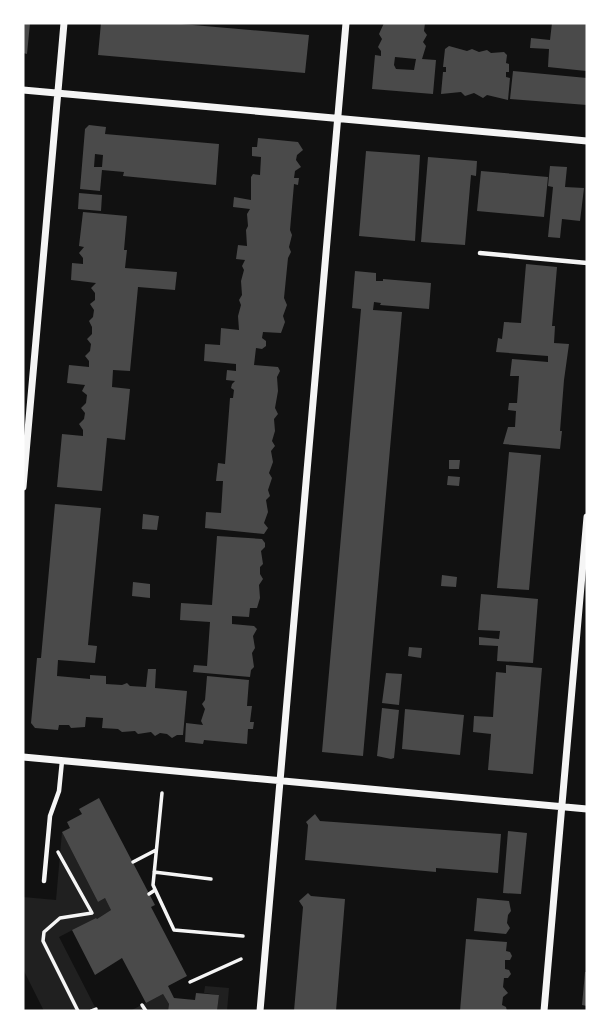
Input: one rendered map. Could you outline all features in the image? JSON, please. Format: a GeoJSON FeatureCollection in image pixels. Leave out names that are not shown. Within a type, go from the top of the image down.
{"type":"FeatureCollection","features":[{"type":"Feature","properties":{"kind":"street"},"geometry":{"type":"LineString","coordinates":[[23,487],[64,23]]}},
{"type":"Feature","properties":{"kind":"street"},"geometry":{"type":"LineString","coordinates":[[260,1011],[346,23]]}},
{"type":"Feature","properties":{"kind":"street"},"geometry":{"type":"LineString","coordinates":[[23,90],[587,141]]}},
{"type":"Feature","properties":{"kind":"street"},"geometry":{"type":"LineString","coordinates":[[544,1011],[587,517]]}},
{"type":"Feature","properties":{"kind":"street"},"geometry":{"type":"LineString","coordinates":[[23,757],[587,809]]}},
{"type":"Feature","properties":{"kind":"lane"},"geometry":{"type":"LineString","coordinates":[[481,253],[587,263]]}},
{"type":"Feature","properties":{"kind":"lane"},"geometry":{"type":"LineString","coordinates":[[44,881],[50,816],[59,791],[62,761]]}},
{"type":"Feature","properties":{"kind":"path"},"geometry":{"type":"LineString","coordinates":[[162,793],[153,885],[174,930],[243,936]]}},
{"type":"Feature","properties":{"kind":"path"},"geometry":{"type":"LineString","coordinates":[[46,850],[59,852],[92,913],[60,918],[44,932],[43,941],[78,1011]]}},
{"type":"Feature","properties":{"kind":"path"},"geometry":{"type":"LineString","coordinates":[[133,862],[156,850]]}},
{"type":"Feature","properties":{"kind":"path"},"geometry":{"type":"LineString","coordinates":[[154,873],[211,878]]}},
{"type":"Feature","properties":{"kind":"path"},"geometry":{"type":"LineString","coordinates":[[149,894],[155,890]]}},
{"type":"Feature","properties":{"kind":"path"},"geometry":{"type":"LineString","coordinates":[[190,982],[241,959]]}},
{"type":"Feature","properties":{"kind":"path"},"geometry":{"type":"LineString","coordinates":[[142,1005],[146,1011]]}},
{"type":"Feature","properties":{"kind":"shaded area"},"geometry":{"type":"Polygon","coordinates":[[[62,832],[98,902],[105,898],[111,910],[59,937],[97,1011],[44,1011],[23,969],[23,897],[56,900],[62,832]]]}},
{"type":"Feature","properties":{"kind":"shaded area"},"geometry":{"type":"Polygon","coordinates":[[[205,986],[229,988],[227,1011],[217,1011],[219,995],[204,993],[205,986]]]}},
{"type":"Feature","properties":{"kind":"shaded area"},"geometry":{"type":"Polygon","coordinates":[[[163,994],[169,1004],[168,1011],[130,1011],[163,994]]]}},
{"type":"Feature","properties":{"kind":"building"},"geometry":{"type":"Polygon","coordinates":[[[23,23],[30,23],[27,54],[23,53],[23,23]]]}},
{"type":"Feature","properties":{"kind":"building"},"geometry":{"type":"Polygon","coordinates":[[[101,23],[170,23],[309,35],[305,73],[98,55],[101,23]]]}},
{"type":"Feature","properties":{"kind":"building"},"geometry":{"type":"Polygon","coordinates":[[[384,23],[425,23],[424,31],[427,35],[423,42],[426,46],[422,59],[436,60],[433,94],[372,89],[375,55],[381,56],[378,47],[382,39],[379,34],[384,23]],[[395,57],[394,65],[396,69],[414,70],[416,59],[395,57]]]}},
{"type":"Feature","properties":{"kind":"building"},"geometry":{"type":"Polygon","coordinates":[[[552,23],[587,23],[586,71],[548,67],[549,49],[530,48],[531,38],[550,40],[552,23]]]}},
{"type":"Feature","properties":{"kind":"building"},"geometry":{"type":"Polygon","coordinates":[[[449,46],[467,51],[472,49],[479,52],[504,52],[507,55],[506,63],[509,64],[509,72],[506,72],[506,77],[510,78],[508,100],[487,95],[483,98],[474,93],[465,96],[461,92],[441,94],[443,72],[446,72],[446,67],[443,67],[445,49],[449,46]]]}},
{"type":"Feature","properties":{"kind":"building"},"geometry":{"type":"Polygon","coordinates":[[[513,71],[587,78],[587,105],[510,99],[513,71]]]}},
{"type":"Feature","properties":{"kind":"building"},"geometry":{"type":"Polygon","coordinates":[[[89,125],[106,127],[105,134],[219,144],[216,185],[123,176],[124,172],[102,170],[100,191],[80,189],[85,129],[89,125]],[[95,154],[94,167],[102,167],[103,155],[95,154]]]}},
{"type":"Feature","properties":{"kind":"building"},"geometry":{"type":"Polygon","coordinates":[[[258,138],[298,142],[303,150],[297,155],[296,160],[301,167],[295,171],[294,178],[299,178],[298,185],[294,184],[289,247],[291,252],[284,298],[287,305],[283,316],[285,322],[281,333],[263,332],[262,338],[266,341],[266,346],[262,349],[256,348],[254,365],[278,367],[280,371],[277,377],[275,408],[278,414],[274,419],[272,441],[275,446],[271,451],[273,462],[269,473],[272,478],[264,523],[268,528],[264,534],[205,528],[206,512],[221,513],[223,481],[216,481],[218,463],[225,464],[230,398],[233,398],[234,390],[231,388],[235,381],[226,380],[227,370],[236,371],[236,364],[204,361],[205,344],[220,345],[221,328],[239,330],[239,300],[242,295],[242,266],[245,260],[236,259],[238,245],[247,246],[247,214],[250,209],[233,207],[234,197],[251,200],[251,177],[253,174],[260,175],[261,157],[252,156],[252,147],[257,147],[258,138]]]}},
{"type":"Feature","properties":{"kind":"building"},"geometry":{"type":"Polygon","coordinates":[[[366,151],[420,155],[415,241],[359,236],[366,151]]]}},
{"type":"Feature","properties":{"kind":"building"},"geometry":{"type":"Polygon","coordinates":[[[428,157],[477,161],[476,176],[471,175],[465,245],[421,242],[428,157]]]}},
{"type":"Feature","properties":{"kind":"building"},"geometry":{"type":"Polygon","coordinates":[[[550,166],[567,167],[565,187],[584,188],[580,221],[562,219],[560,238],[548,237],[553,187],[548,186],[550,166]]]}},
{"type":"Feature","properties":{"kind":"building"},"geometry":{"type":"Polygon","coordinates":[[[481,171],[548,177],[544,217],[477,211],[481,171]]]}},
{"type":"Feature","properties":{"kind":"building"},"geometry":{"type":"Polygon","coordinates":[[[79,193],[102,195],[101,211],[78,209],[79,193]]]}},
{"type":"Feature","properties":{"kind":"building"},"geometry":{"type":"Polygon","coordinates":[[[83,212],[127,216],[125,268],[177,272],[175,290],[138,287],[130,371],[113,370],[112,387],[130,389],[125,440],[107,438],[102,491],[57,487],[62,434],[83,436],[79,424],[84,419],[85,413],[81,408],[86,403],[87,395],[82,391],[85,385],[67,383],[69,365],[89,367],[85,356],[90,351],[91,344],[87,339],[92,334],[89,321],[94,310],[90,304],[95,300],[95,293],[91,288],[96,283],[71,280],[72,263],[83,264],[79,253],[84,247],[79,246],[83,212]]]}},
{"type":"Feature","properties":{"kind":"building"},"geometry":{"type":"Polygon","coordinates":[[[526,264],[557,267],[552,326],[555,326],[554,343],[569,344],[560,449],[503,444],[508,427],[515,427],[516,411],[508,410],[509,403],[517,403],[519,376],[510,376],[512,359],[548,362],[548,356],[496,352],[498,338],[502,339],[504,322],[521,323],[526,264]]]}},
{"type":"Feature","properties":{"kind":"building"},"geometry":{"type":"Polygon","coordinates":[[[355,271],[376,273],[376,281],[383,279],[431,283],[429,309],[380,305],[381,303],[374,302],[373,310],[402,312],[363,756],[322,752],[361,309],[352,308],[355,271]]]}},
{"type":"Feature","properties":{"kind":"building"},"geometry":{"type":"Polygon","coordinates":[[[509,452],[541,455],[529,590],[497,588],[509,452]]]}},
{"type":"Feature","properties":{"kind":"building"},"geometry":{"type":"Polygon","coordinates":[[[449,460],[460,460],[459,469],[449,469],[449,460]]]}},
{"type":"Feature","properties":{"kind":"building"},"geometry":{"type":"Polygon","coordinates":[[[448,476],[460,477],[459,486],[447,485],[448,476]]]}},
{"type":"Feature","properties":{"kind":"building"},"geometry":{"type":"Polygon","coordinates":[[[55,504],[101,508],[88,645],[97,646],[95,663],[58,660],[57,676],[90,679],[90,675],[106,676],[106,684],[127,683],[130,686],[146,687],[148,669],[156,669],[155,688],[187,691],[183,735],[172,738],[160,733],[155,736],[151,732],[138,734],[135,731],[122,732],[118,729],[102,728],[103,718],[86,717],[85,727],[59,725],[58,730],[35,728],[31,723],[37,658],[41,658],[55,504]]]}},
{"type":"Feature","properties":{"kind":"building"},"geometry":{"type":"Polygon","coordinates":[[[143,514],[159,516],[157,530],[142,529],[143,514]]]}},
{"type":"Feature","properties":{"kind":"building"},"geometry":{"type":"Polygon","coordinates":[[[217,536],[262,539],[265,543],[261,551],[263,564],[260,574],[263,579],[259,585],[260,598],[257,608],[250,608],[249,617],[232,616],[232,624],[254,626],[257,629],[253,636],[254,667],[250,677],[193,672],[194,665],[207,666],[210,622],[180,620],[181,603],[212,605],[217,536]]]}},
{"type":"Feature","properties":{"kind":"building"},"geometry":{"type":"Polygon","coordinates":[[[442,575],[457,577],[456,587],[441,586],[442,575]]]}},
{"type":"Feature","properties":{"kind":"building"},"geometry":{"type":"Polygon","coordinates":[[[133,582],[150,584],[150,598],[132,596],[133,582]]]}},
{"type":"Feature","properties":{"kind":"building"},"geometry":{"type":"Polygon","coordinates":[[[481,594],[538,599],[533,663],[497,661],[498,646],[479,645],[479,637],[499,639],[500,631],[478,630],[481,594]]]}},
{"type":"Feature","properties":{"kind":"building"},"geometry":{"type":"Polygon","coordinates":[[[409,647],[422,648],[421,658],[408,656],[409,647]]]}},
{"type":"Feature","properties":{"kind":"building"},"geometry":{"type":"Polygon","coordinates":[[[506,665],[542,668],[533,774],[488,770],[491,734],[473,732],[474,716],[493,717],[496,672],[506,673],[506,665]]]}},
{"type":"Feature","properties":{"kind":"building"},"geometry":{"type":"Polygon","coordinates":[[[386,673],[402,674],[399,705],[382,703],[386,673]]]}},
{"type":"Feature","properties":{"kind":"building"},"geometry":{"type":"Polygon","coordinates":[[[207,676],[249,680],[247,706],[252,706],[250,722],[254,722],[253,729],[248,729],[247,744],[204,740],[203,744],[185,742],[186,723],[203,725],[201,721],[205,709],[202,704],[205,700],[207,676]]]}},
{"type":"Feature","properties":{"kind":"building"},"geometry":{"type":"Polygon","coordinates":[[[382,708],[399,710],[394,758],[391,759],[377,756],[382,708]]]}},
{"type":"Feature","properties":{"kind":"building"},"geometry":{"type":"Polygon","coordinates":[[[405,709],[464,715],[460,755],[402,749],[405,709]]]}},
{"type":"Feature","properties":{"kind":"building"},"geometry":{"type":"Polygon","coordinates":[[[99,798],[155,905],[151,907],[187,976],[168,986],[174,998],[195,1000],[196,993],[219,995],[217,1011],[168,1011],[169,1004],[163,994],[146,1003],[122,958],[95,975],[72,930],[111,910],[105,898],[98,902],[62,832],[70,828],[67,822],[82,814],[79,809],[99,798]]]}},
{"type":"Feature","properties":{"kind":"building"},"geometry":{"type":"Polygon","coordinates":[[[315,814],[320,821],[501,834],[498,873],[436,868],[436,872],[305,860],[306,822],[315,814]]]}},
{"type":"Feature","properties":{"kind":"building"},"geometry":{"type":"Polygon","coordinates":[[[508,831],[527,833],[521,894],[503,893],[508,831]]]}},
{"type":"Feature","properties":{"kind":"building"},"geometry":{"type":"Polygon","coordinates":[[[308,893],[311,896],[345,899],[336,1011],[294,1011],[303,907],[299,901],[308,893]]]}},
{"type":"Feature","properties":{"kind":"building"},"geometry":{"type":"Polygon","coordinates":[[[477,898],[509,901],[511,911],[507,923],[510,928],[506,934],[474,931],[477,898]]]}},
{"type":"Feature","properties":{"kind":"building"},"geometry":{"type":"Polygon","coordinates":[[[466,939],[507,942],[506,951],[512,956],[510,960],[505,960],[505,969],[511,974],[504,978],[503,987],[508,993],[503,997],[502,1005],[507,1011],[460,1011],[466,939]]]}},
{"type":"Feature","properties":{"kind":"building"},"geometry":{"type":"Polygon","coordinates":[[[587,972],[587,1006],[582,1005],[587,972]]]}}]}
